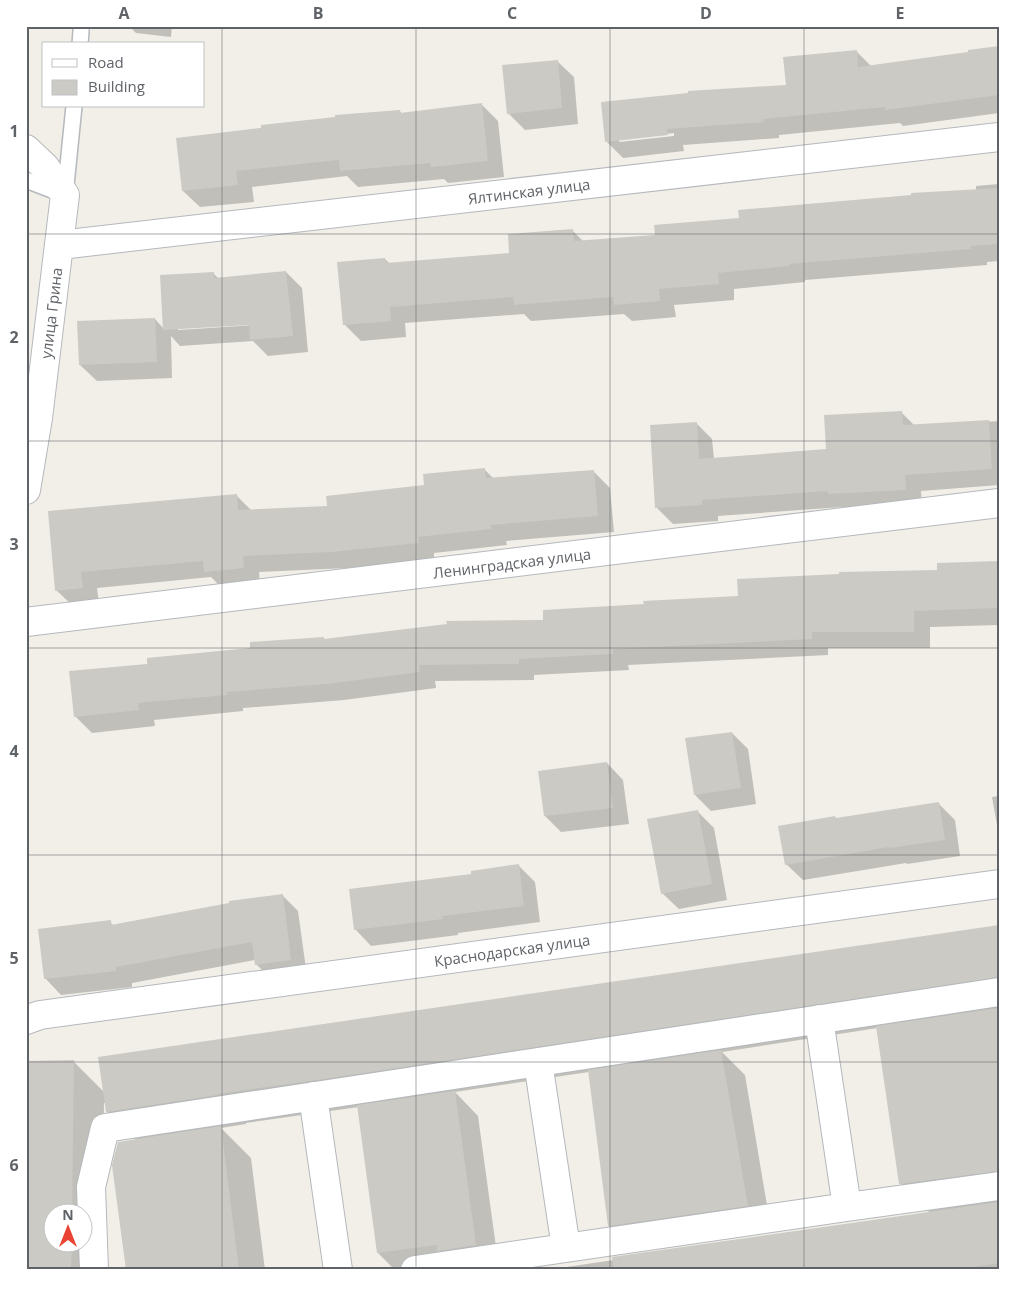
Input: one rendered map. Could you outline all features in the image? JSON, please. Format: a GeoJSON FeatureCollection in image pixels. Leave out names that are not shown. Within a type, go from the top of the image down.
{"type":"FeatureCollection","features":[{"type":"Feature","properties":{"kind":"street","name":"Ялтинская улица"},"geometry":{"type":"LineString","coordinates":[[60,245],[999,137]]}},
{"type":"Feature","properties":{"kind":"street"},"geometry":{"type":"LineString","coordinates":[[26,150],[45,167],[65,195]]}},
{"type":"Feature","properties":{"kind":"street","name":"улица Грина"},"geometry":{"type":"LineString","coordinates":[[26,490],[32,417],[60,245],[65,195]]}},
{"type":"Feature","properties":{"kind":"street","name":"Ленинградская улица"},"geometry":{"type":"LineString","coordinates":[[26,622],[999,503]]}},
{"type":"Feature","properties":{"kind":"street","name":"Краснодарская улица"},"geometry":{"type":"LineString","coordinates":[[26,1020],[40,1015],[999,884]]}},
{"type":"Feature","properties":{"kind":"street"},"geometry":{"type":"LineString","coordinates":[[94,1270],[91,1187],[104,1128],[999,992]]}},
{"type":"Feature","properties":{"kind":"street"},"geometry":{"type":"LineString","coordinates":[[819,1019],[847,1208]]}},
{"type":"Feature","properties":{"kind":"street"},"geometry":{"type":"LineString","coordinates":[[538,1062],[566,1248]]}},
{"type":"Feature","properties":{"kind":"street"},"geometry":{"type":"LineString","coordinates":[[313,1096],[338,1270]]}},
{"type":"Feature","properties":{"kind":"street"},"geometry":{"type":"LineString","coordinates":[[415,1270],[999,1186]]}},
{"type":"Feature","properties":{"kind":"lane"},"geometry":{"type":"LineString","coordinates":[[26,180],[65,195],[74,108]]}},
{"type":"Feature","properties":{"kind":"building"},"geometry":{"type":"Polygon","coordinates":[[[999,46],[999,95],[885,110],[885,107],[763,119],[764,122],[667,129],[668,135],[605,142],[601,102],[688,93],[688,91],[786,85],[783,57],[857,50],[858,67],[999,46]]]}},
{"type":"Feature","properties":{"kind":"building"},"geometry":{"type":"Polygon","coordinates":[[[558,60],[562,108],[507,114],[502,65],[558,60]]]}},
{"type":"Feature","properties":{"kind":"building"},"geometry":{"type":"Polygon","coordinates":[[[482,103],[488,161],[431,167],[430,163],[340,171],[339,160],[236,171],[238,185],[182,191],[176,138],[261,128],[261,125],[335,117],[335,115],[400,110],[400,113],[482,103]]]}},
{"type":"Feature","properties":{"kind":"building"},"geometry":{"type":"Polygon","coordinates":[[[999,188],[999,244],[971,246],[971,249],[789,264],[789,266],[718,273],[719,284],[659,289],[660,301],[614,305],[613,297],[514,305],[513,297],[390,307],[391,321],[343,325],[337,262],[385,258],[386,263],[509,253],[508,234],[573,229],[574,241],[655,235],[654,225],[739,218],[738,210],[911,195],[911,193],[999,188]]]}},
{"type":"Feature","properties":{"kind":"building"},"geometry":{"type":"Polygon","coordinates":[[[286,271],[293,336],[250,340],[249,325],[163,330],[160,275],[214,272],[214,278],[286,271]]]}},
{"type":"Feature","properties":{"kind":"building"},"geometry":{"type":"Polygon","coordinates":[[[155,318],[157,362],[79,365],[77,321],[155,318]]]}},
{"type":"Feature","properties":{"kind":"building"},"geometry":{"type":"Polygon","coordinates":[[[902,411],[903,425],[989,420],[992,469],[905,475],[906,490],[828,494],[828,491],[702,500],[702,505],[655,508],[650,425],[697,422],[699,459],[826,449],[824,415],[902,411]]]}},
{"type":"Feature","properties":{"kind":"building"},"geometry":{"type":"Polygon","coordinates":[[[485,468],[486,478],[594,470],[598,516],[491,525],[491,529],[418,537],[419,543],[331,552],[243,556],[244,568],[204,572],[203,561],[81,572],[83,588],[55,591],[48,511],[237,494],[238,510],[327,506],[326,496],[424,485],[423,474],[485,468]]]}},
{"type":"Feature","properties":{"kind":"building"},"geometry":{"type":"Polygon","coordinates":[[[999,561],[999,608],[914,611],[914,632],[812,632],[812,639],[613,649],[613,654],[519,659],[519,664],[419,665],[420,672],[327,684],[227,692],[227,695],[138,703],[139,710],[74,717],[69,671],[147,664],[147,658],[250,648],[250,642],[324,637],[324,639],[447,624],[446,621],[543,620],[543,610],[644,604],[643,601],[738,596],[737,579],[839,574],[839,572],[937,570],[937,563],[999,561]]]}},
{"type":"Feature","properties":{"kind":"building"},"geometry":{"type":"Polygon","coordinates":[[[732,732],[741,788],[694,795],[685,738],[732,732]]]}},
{"type":"Feature","properties":{"kind":"building"},"geometry":{"type":"Polygon","coordinates":[[[607,762],[613,808],[544,816],[538,771],[607,762]]]}},
{"type":"Feature","properties":{"kind":"building"},"geometry":{"type":"Polygon","coordinates":[[[939,802],[945,840],[889,847],[785,865],[778,826],[939,802]]]}},
{"type":"Feature","properties":{"kind":"building"},"geometry":{"type":"Polygon","coordinates":[[[698,810],[712,884],[661,894],[647,819],[698,810]]]}},
{"type":"Feature","properties":{"kind":"building"},"geometry":{"type":"Polygon","coordinates":[[[519,864],[524,906],[442,916],[443,919],[354,930],[349,889],[471,874],[471,871],[519,864]]]}},
{"type":"Feature","properties":{"kind":"building"},"geometry":{"type":"Polygon","coordinates":[[[283,894],[291,960],[255,965],[252,942],[116,967],[116,971],[44,979],[38,929],[111,920],[111,925],[229,903],[229,901],[283,894]]]}},
{"type":"Feature","properties":{"kind":"building"},"geometry":{"type":"Polygon","coordinates":[[[999,925],[999,977],[106,1112],[98,1057],[999,925]]]}},
{"type":"Feature","properties":{"kind":"building"},"geometry":{"type":"Polygon","coordinates":[[[999,1008],[999,1171],[899,1184],[876,1026],[999,1008]]]}},
{"type":"Feature","properties":{"kind":"building"},"geometry":{"type":"Polygon","coordinates":[[[721,1050],[748,1206],[608,1226],[588,1070],[721,1050]]]}},
{"type":"Feature","properties":{"kind":"building"},"geometry":{"type":"Polygon","coordinates":[[[74,1060],[72,1204],[42,1204],[42,1254],[72,1254],[71,1270],[26,1270],[26,1061],[74,1060]]]}},
{"type":"Feature","properties":{"kind":"building"},"geometry":{"type":"Polygon","coordinates":[[[455,1091],[476,1245],[437,1251],[437,1245],[377,1253],[357,1105],[455,1091]]]}},
{"type":"Feature","properties":{"kind":"building"},"geometry":{"type":"Polygon","coordinates":[[[221,1126],[239,1270],[126,1270],[112,1165],[118,1142],[221,1126]]]}},
{"type":"Feature","properties":{"kind":"building"},"geometry":{"type":"Polygon","coordinates":[[[999,1202],[999,1263],[953,1270],[614,1270],[612,1257],[999,1202]]]}}]}
